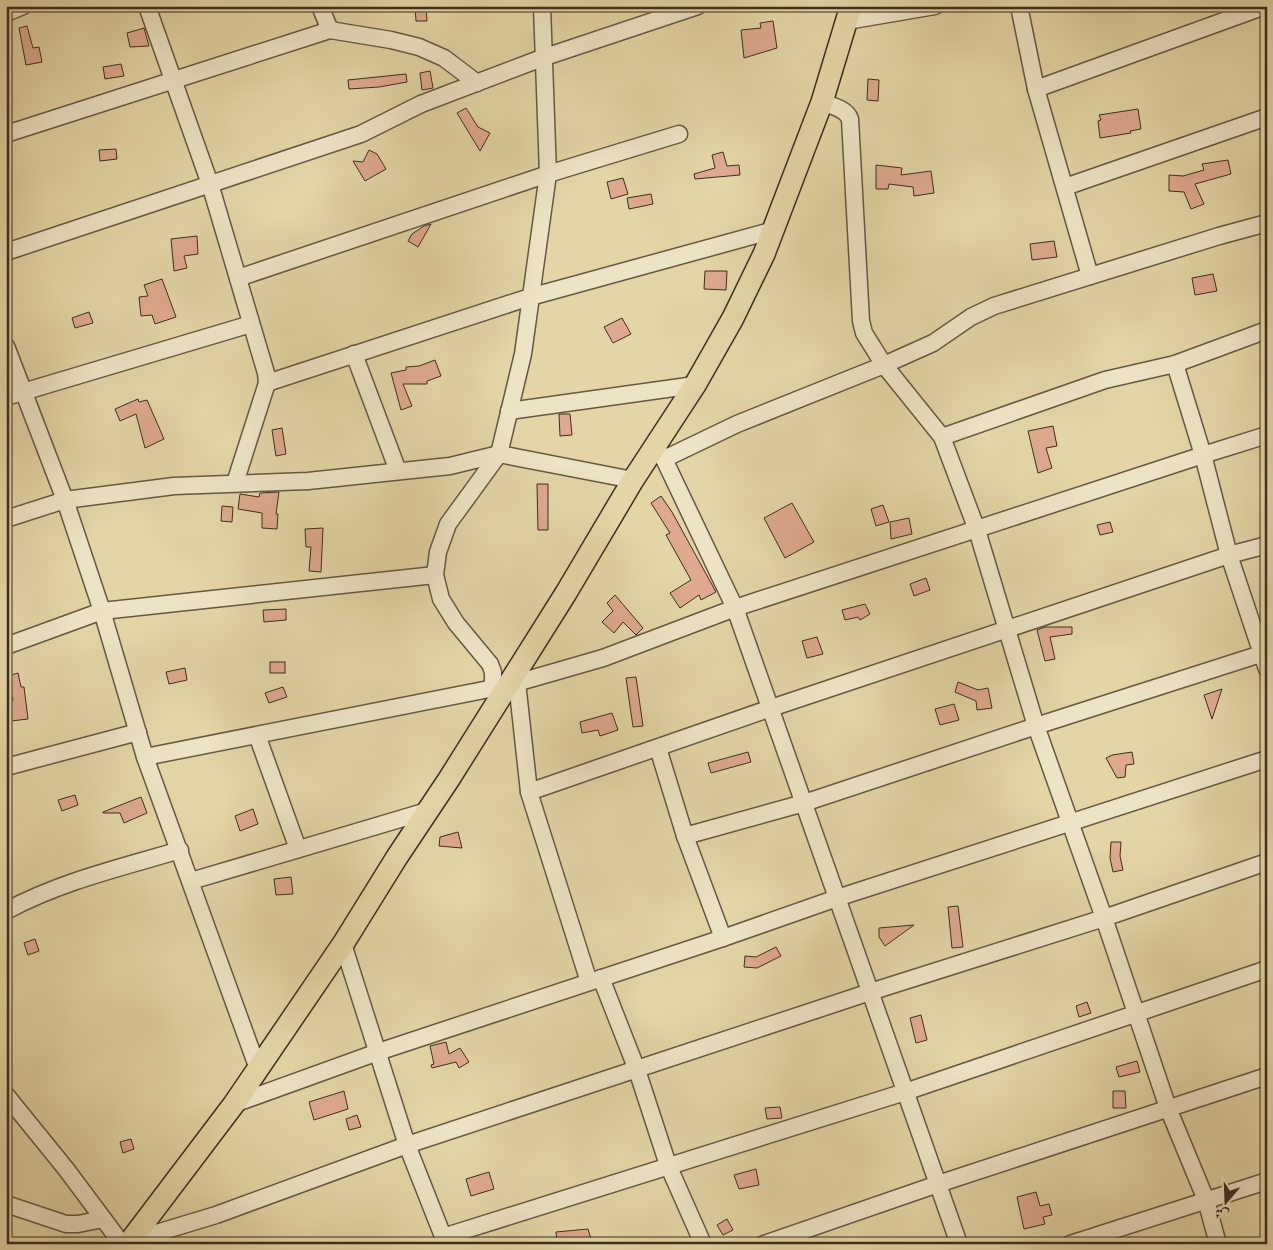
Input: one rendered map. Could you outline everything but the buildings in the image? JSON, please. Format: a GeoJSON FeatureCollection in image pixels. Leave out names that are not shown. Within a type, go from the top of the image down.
{"type":"FeatureCollection","features":[{"type":"Feature","properties":{"kind":"main road"},"geometry":{"type":"LineString","coordinates":[[127,1243],[234,1104],[343,944],[506,685],[566,594],[633,480],[660,453],[695,385],[733,318],[764,254],[822,102],[849,13]]}},
{"type":"Feature","properties":{"kind":"street"},"geometry":{"type":"LineString","coordinates":[[6,13],[23,6]]}},
{"type":"Feature","properties":{"kind":"street"},"geometry":{"type":"LineString","coordinates":[[147,6],[210,184],[266,373],[267,383],[236,483]]}},
{"type":"Feature","properties":{"kind":"street"},"geometry":{"type":"LineString","coordinates":[[320,6],[330,30]]}},
{"type":"Feature","properties":{"kind":"street"},"geometry":{"type":"LineString","coordinates":[[542,6],[542,58],[548,174],[523,354],[499,454],[448,524],[438,552],[435,575],[441,599],[456,623],[490,664],[493,672],[506,685],[529,792],[595,980],[637,1070],[668,1165],[703,1244]]}},
{"type":"Feature","properties":{"kind":"street"},"geometry":{"type":"LineString","coordinates":[[6,252],[361,134],[421,104],[542,58],[698,6]]}},
{"type":"Feature","properties":{"kind":"street"},"geometry":{"type":"LineString","coordinates":[[849,13],[935,6]]}},
{"type":"Feature","properties":{"kind":"street"},"geometry":{"type":"LineString","coordinates":[[1019,6],[1036,89],[1090,276]]}},
{"type":"Feature","properties":{"kind":"street"},"geometry":{"type":"LineString","coordinates":[[1036,89],[1265,6]]}},
{"type":"Feature","properties":{"kind":"street"},"geometry":{"type":"LineString","coordinates":[[6,134],[330,30],[391,40],[419,47],[444,58],[477,83]]}},
{"type":"Feature","properties":{"kind":"street"},"geometry":{"type":"LineString","coordinates":[[822,102],[844,111],[850,119],[861,321],[864,333],[884,365],[942,437],[977,530],[1036,726],[1104,918],[1168,1108],[1206,1200],[1218,1244]]}},
{"type":"Feature","properties":{"kind":"street"},"geometry":{"type":"LineString","coordinates":[[1065,187],[1267,117]]}},
{"type":"Feature","properties":{"kind":"street"},"geometry":{"type":"LineString","coordinates":[[238,278],[548,174],[679,134]]}},
{"type":"Feature","properties":{"kind":"street"},"geometry":{"type":"LineString","coordinates":[[959,1244],[735,608],[660,453],[884,365],[933,343],[971,317],[994,306],[1267,223]]}},
{"type":"Feature","properties":{"kind":"street"},"geometry":{"type":"LineString","coordinates":[[267,383],[530,297],[774,230]]}},
{"type":"Feature","properties":{"kind":"street"},"geometry":{"type":"LineString","coordinates":[[6,397],[251,324]]}},
{"type":"Feature","properties":{"kind":"street"},"geometry":{"type":"LineString","coordinates":[[942,437],[1105,380],[1175,364],[1267,330]]}},
{"type":"Feature","properties":{"kind":"street"},"geometry":{"type":"LineString","coordinates":[[6,346],[65,500],[102,612],[145,757],[258,1069]]}},
{"type":"Feature","properties":{"kind":"street"},"geometry":{"type":"LineString","coordinates":[[354,354],[398,472]]}},
{"type":"Feature","properties":{"kind":"street"},"geometry":{"type":"LineString","coordinates":[[685,836],[804,803],[1036,726],[1265,659],[1229,555],[1203,455],[1175,364]]}},
{"type":"Feature","properties":{"kind":"street"},"geometry":{"type":"LineString","coordinates":[[509,411],[695,385]]}},
{"type":"Feature","properties":{"kind":"street"},"geometry":{"type":"LineString","coordinates":[[145,757],[506,685],[603,658],[735,608],[1203,455],[1267,436]]}},
{"type":"Feature","properties":{"kind":"street"},"geometry":{"type":"LineString","coordinates":[[6,519],[65,500],[174,486],[308,481],[398,472],[450,466],[499,454],[633,480]]}},
{"type":"Feature","properties":{"kind":"street"},"geometry":{"type":"LineString","coordinates":[[529,792],[771,708],[1229,555],[1267,545]]}},
{"type":"Feature","properties":{"kind":"street"},"geometry":{"type":"LineString","coordinates":[[6,646],[102,612],[435,575]]}},
{"type":"Feature","properties":{"kind":"street"},"geometry":{"type":"LineString","coordinates":[[6,767],[138,732]]}},
{"type":"Feature","properties":{"kind":"street"},"geometry":{"type":"LineString","coordinates":[[258,735],[298,849]]}},
{"type":"Feature","properties":{"kind":"street"},"geometry":{"type":"LineString","coordinates":[[658,748],[685,836],[723,938]]}},
{"type":"Feature","properties":{"kind":"street"},"geometry":{"type":"LineString","coordinates":[[234,1104],[378,1052],[723,938],[837,898],[1267,759]]}},
{"type":"Feature","properties":{"kind":"street"},"geometry":{"type":"LineString","coordinates":[[191,881],[428,811]]}},
{"type":"Feature","properties":{"kind":"street"},"geometry":{"type":"LineString","coordinates":[[6,911],[31,897],[61,885],[180,850]]}},
{"type":"Feature","properties":{"kind":"street"},"geometry":{"type":"LineString","coordinates":[[6,1095],[104,1219],[127,1243],[216,1216],[407,1145],[870,992],[1104,918],[1267,862]]}},
{"type":"Feature","properties":{"kind":"street"},"geometry":{"type":"LineString","coordinates":[[343,944],[407,1145],[444,1240],[668,1165],[905,1092],[1267,969]]}},
{"type":"Feature","properties":{"kind":"street"},"geometry":{"type":"LineString","coordinates":[[764,1244],[938,1184],[1267,1076]]}},
{"type":"Feature","properties":{"kind":"street"},"geometry":{"type":"LineString","coordinates":[[1070,1244],[1267,1181]]}},
{"type":"Feature","properties":{"kind":"street"},"geometry":{"type":"LineString","coordinates":[[6,1204],[66,1224],[78,1224],[104,1219]]}}]}
